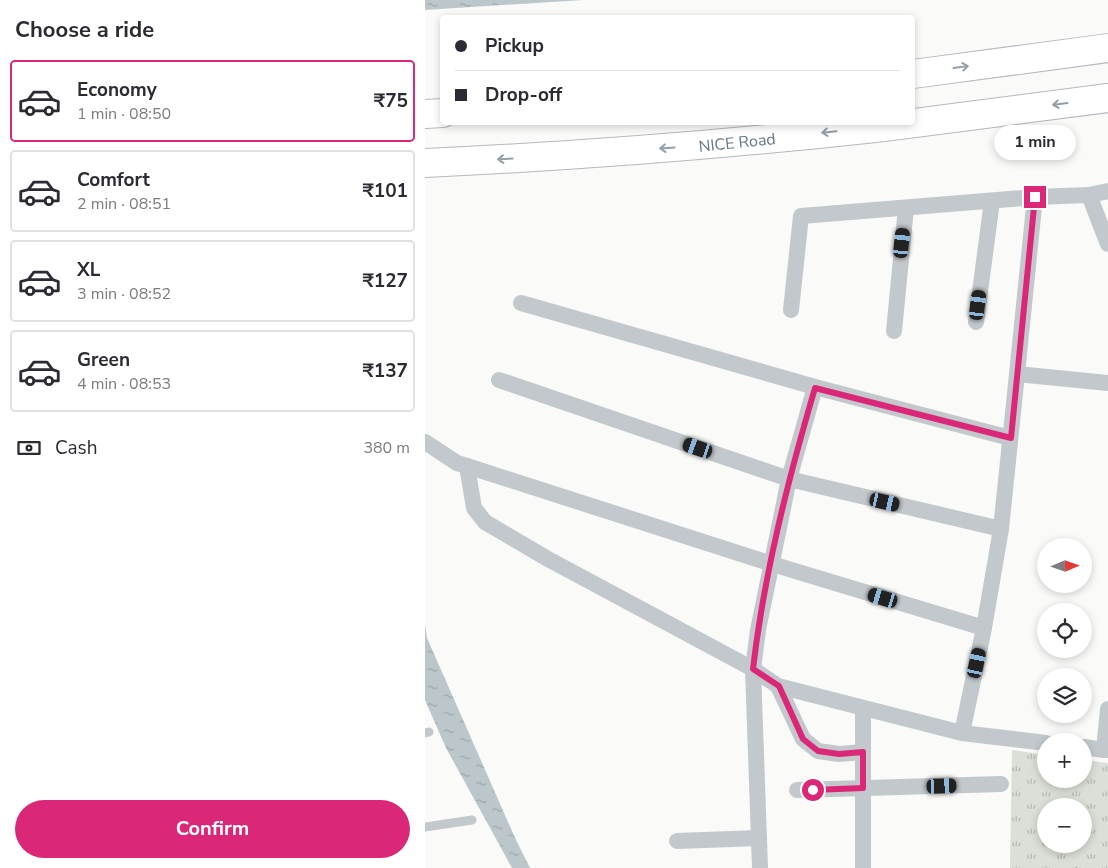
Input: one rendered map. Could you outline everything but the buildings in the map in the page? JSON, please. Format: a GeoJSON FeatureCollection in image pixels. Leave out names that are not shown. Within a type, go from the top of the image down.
{"type":"FeatureCollection","features":[{"type":"Feature","properties":{"kind":"highway"},"geometry":{"type":"LineString","coordinates":[[915,74],[1108,48]]}},
{"type":"Feature","properties":{"kind":"highway","name":"NICE Road"},"geometry":{"type":"LineString","coordinates":[[915,123],[1108,98]]}},
{"type":"Feature","properties":{"kind":"highway"},"geometry":{"type":"LineString","coordinates":[[425,114],[440,113]]}},
{"type":"Feature","properties":{"kind":"highway","name":"NICE Road"},"geometry":{"type":"LineString","coordinates":[[425,162],[502,159],[701,145],[899,125]]}},
{"type":"Feature","properties":{"kind":"street"},"geometry":{"type":"LineString","coordinates":[[791,310],[801,216],[1035,197],[1089,195],[1108,191]]}},
{"type":"Feature","properties":{"kind":"street"},"geometry":{"type":"LineString","coordinates":[[1089,195],[1108,244]]}},
{"type":"Feature","properties":{"kind":"street"},"geometry":{"type":"LineString","coordinates":[[962,733],[984,628],[1001,529],[1035,197]]}},
{"type":"Feature","properties":{"kind":"street"},"geometry":{"type":"LineString","coordinates":[[976,322],[991,201]]}},
{"type":"Feature","properties":{"kind":"street"},"geometry":{"type":"LineString","coordinates":[[893,331],[906,208]]}},
{"type":"Feature","properties":{"kind":"street"},"geometry":{"type":"LineString","coordinates":[[521,303],[815,388],[1011,438]]}},
{"type":"Feature","properties":{"kind":"street"},"geometry":{"type":"LineString","coordinates":[[1017,374],[1108,383]]}},
{"type":"Feature","properties":{"kind":"street"},"geometry":{"type":"LineString","coordinates":[[499,380],[789,479],[1001,529]]}},
{"type":"Feature","properties":{"kind":"street"},"geometry":{"type":"LineString","coordinates":[[760,868],[753,669],[758,630],[789,479],[815,388]]}},
{"type":"Feature","properties":{"kind":"street"},"geometry":{"type":"LineString","coordinates":[[425,442],[467,466],[772,564],[984,628]]}},
{"type":"Feature","properties":{"kind":"street"},"geometry":{"type":"LineString","coordinates":[[467,466],[475,508],[485,522],[548,559],[753,669],[779,686],[962,733],[1037,742]]}},
{"type":"Feature","properties":{"kind":"street"},"geometry":{"type":"LineString","coordinates":[[779,686],[803,739],[818,751],[839,754],[863,752]]}},
{"type":"Feature","properties":{"kind":"street"},"geometry":{"type":"LineString","coordinates":[[863,708],[863,868]]}},
{"type":"Feature","properties":{"kind":"street"},"geometry":{"type":"LineString","coordinates":[[1092,748],[1106,750],[1108,709]]}},
{"type":"Feature","properties":{"kind":"street"},"geometry":{"type":"LineString","coordinates":[[797,790],[1001,784]]}},
{"type":"Feature","properties":{"kind":"street"},"geometry":{"type":"LineString","coordinates":[[677,841],[759,838]]}},
{"type":"Feature","properties":{"kind":"lane"},"geometry":{"type":"LineString","coordinates":[[425,827],[472,820]]}},
{"type":"Feature","properties":{"kind":"green space"},"geometry":{"type":"Polygon","coordinates":[[[1012,750],[1037,754],[1037,788],[1092,788],[1092,761],[1108,763],[1108,868],[1010,868],[1012,750]]]}},
{"type":"Feature","properties":{"kind":"water"},"geometry":{"type":"Polygon","coordinates":[[[425,0],[583,0],[425,10],[425,0]]]}},
{"type":"Feature","properties":{"kind":"water"},"geometry":{"type":"Polygon","coordinates":[[[425,624],[427,638],[530,868],[512,868],[446,748],[425,700],[425,624]]]}},
{"type":"Feature","properties":{"kind":"route"},"geometry":{"type":"LineString","coordinates":[[813,790],[863,788],[863,752],[839,754],[818,751],[803,739],[779,686],[753,669],[758,630],[789,479],[815,388],[1011,438],[1035,197]]}}]}
